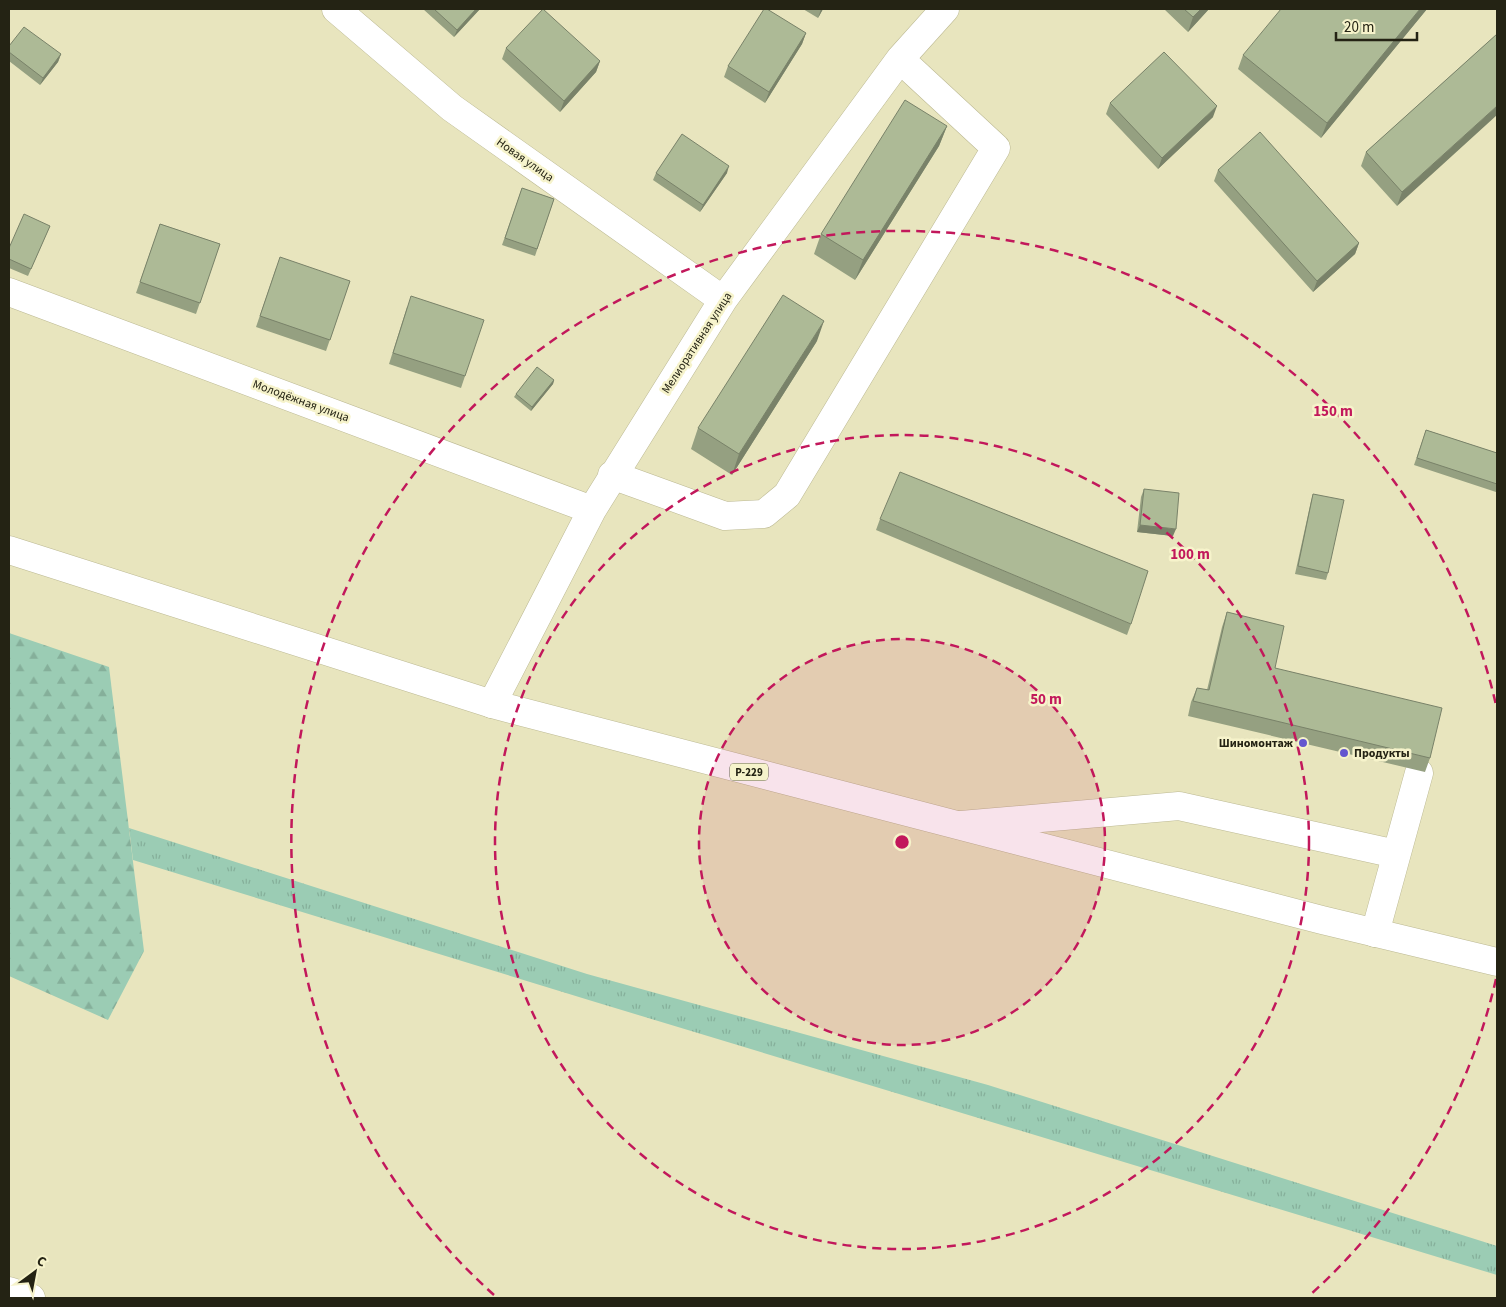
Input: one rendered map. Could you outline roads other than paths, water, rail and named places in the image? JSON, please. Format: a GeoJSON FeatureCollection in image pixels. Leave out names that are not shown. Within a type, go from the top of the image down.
{"type":"FeatureCollection","features":[{"type":"Feature","properties":{"kind":"street","name":"Новая улица"},"geometry":{"type":"LineString","coordinates":[[336,9],[452,108],[723,300]]}},
{"type":"Feature","properties":{"kind":"street","name":"Мелиоративная улица"},"geometry":{"type":"LineString","coordinates":[[492,704],[612,475],[723,300],[900,59],[945,9]]}},
{"type":"Feature","properties":{"kind":"street"},"geometry":{"type":"LineString","coordinates":[[612,475],[725,516],[764,514],[787,495],[996,148],[900,59]]}},
{"type":"Feature","properties":{"kind":"street","name":"Молодёжная улица"},"geometry":{"type":"LineString","coordinates":[[9,292],[592,510]]}},
{"type":"Feature","properties":{"kind":"street","name":"Р-229"},"geometry":{"type":"LineString","coordinates":[[9,550],[492,704],[954,826],[1375,933],[1497,962]]}},
{"type":"Feature","properties":{"kind":"street"},"geometry":{"type":"LineString","coordinates":[[1375,933],[1419,773]]}},
{"type":"Feature","properties":{"kind":"street"},"geometry":{"type":"LineString","coordinates":[[954,826],[1179,806],[1396,854]]}},
{"type":"Feature","properties":{"kind":"street"},"geometry":{"type":"LineString","coordinates":[[9,1291],[31,1298]]}},
{"type":"Feature","properties":{"kind":"place","name":"Шиномонтаж"},"geometry":{"type":"Point","coordinates":[1303,743]}},
{"type":"Feature","properties":{"kind":"place","name":"Продукты"},"geometry":{"type":"Point","coordinates":[1344,753]}}]}
